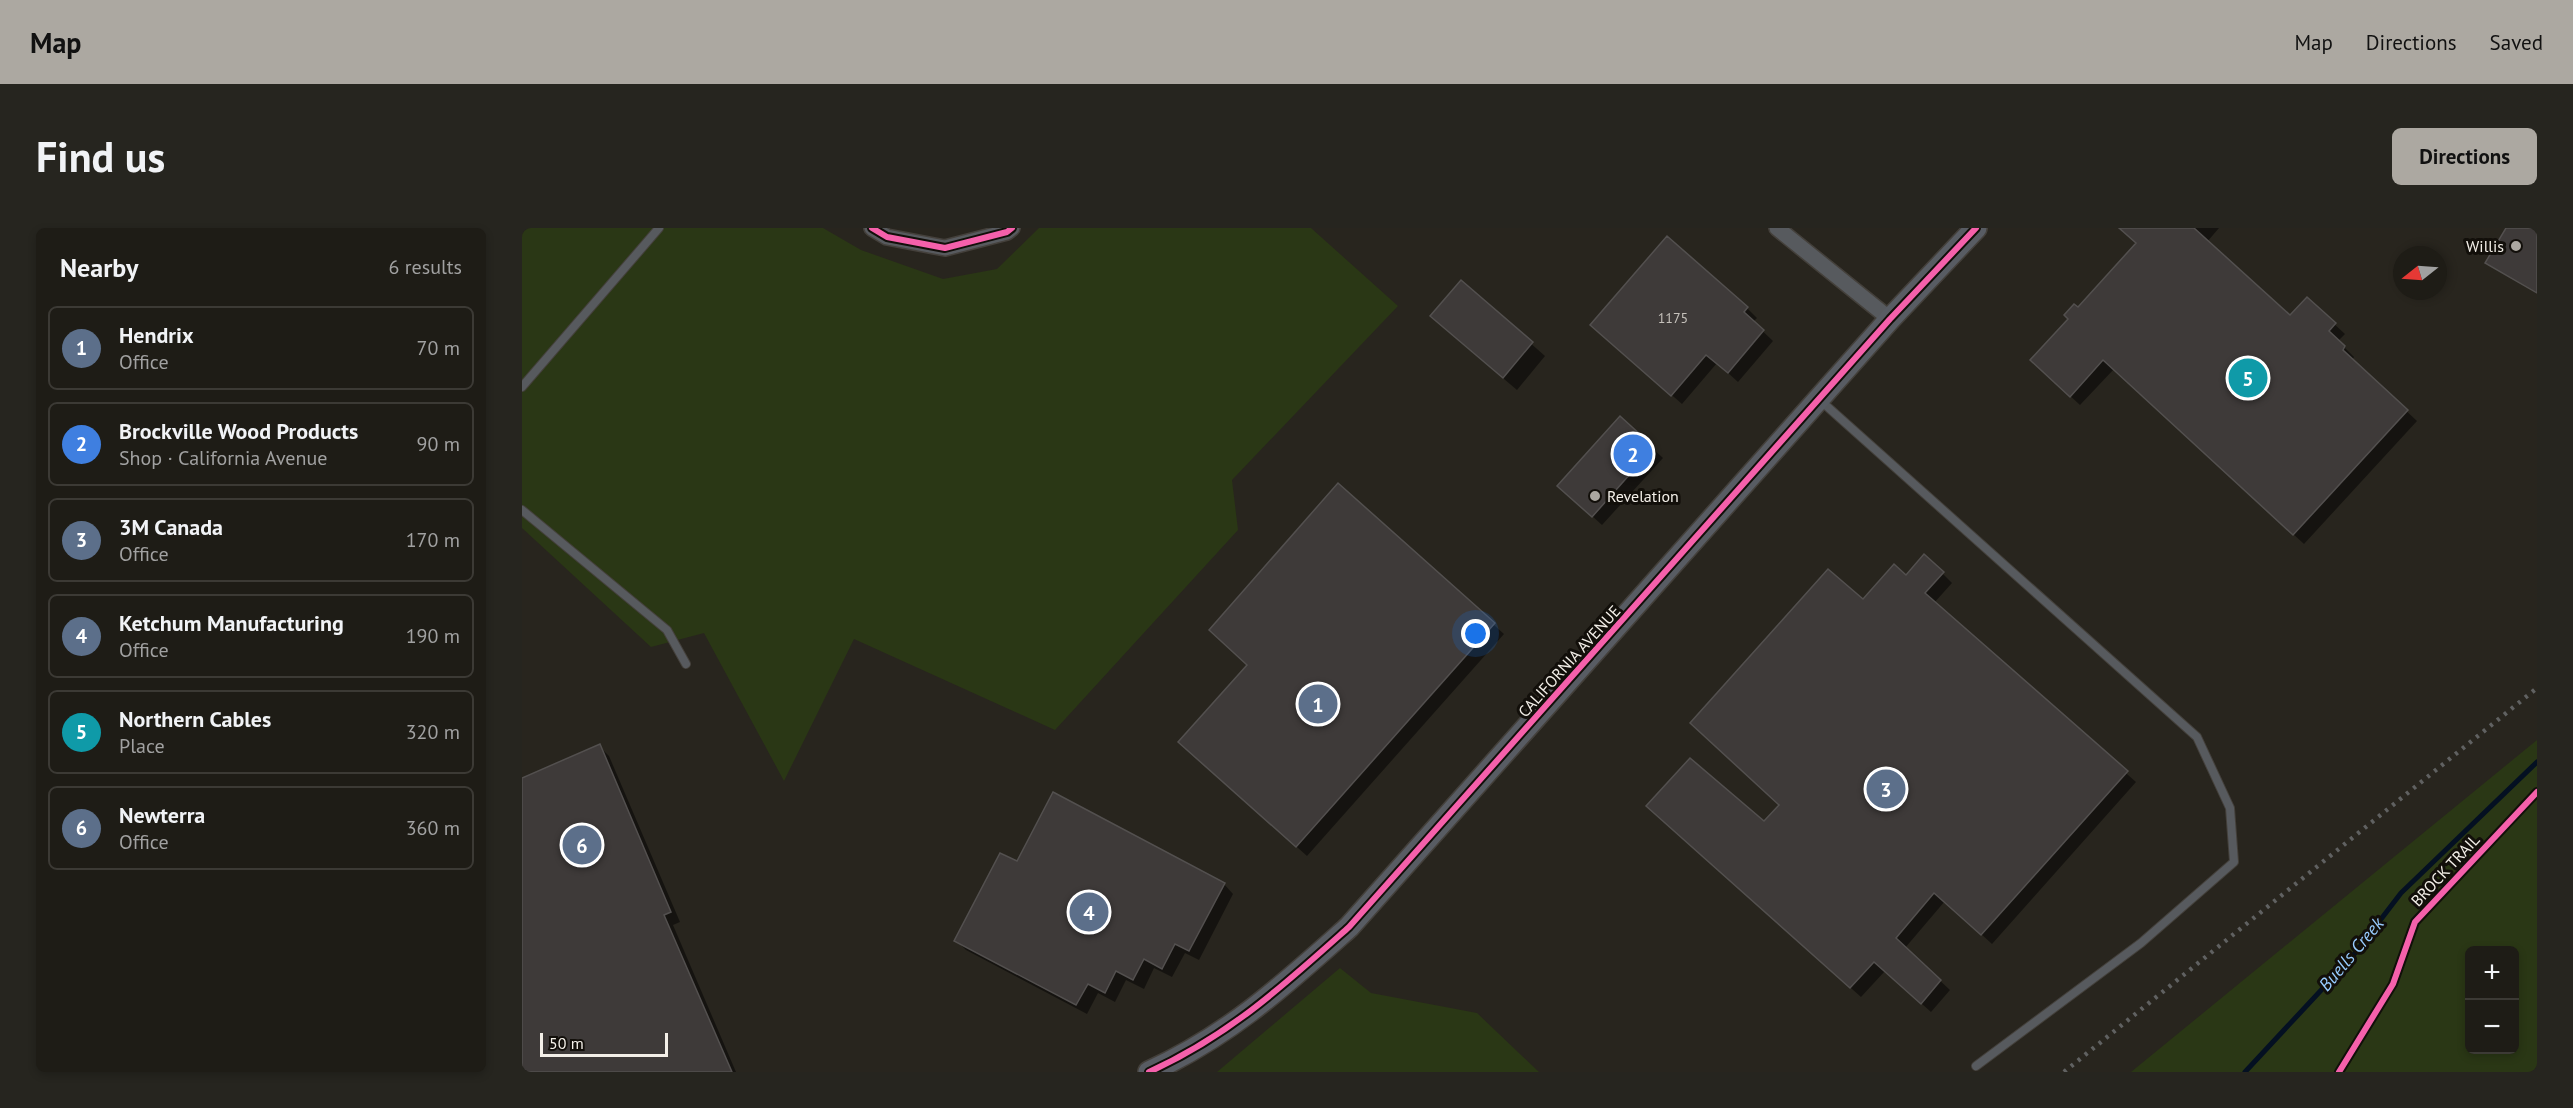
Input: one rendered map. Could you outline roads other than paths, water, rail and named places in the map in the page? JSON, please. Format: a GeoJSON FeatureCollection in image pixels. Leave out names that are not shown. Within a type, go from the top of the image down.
{"type":"FeatureCollection","features":[{"type":"Feature","properties":{"kind":"street"},"geometry":{"type":"LineString","coordinates":[[872,228],[887,237],[945,248],[1007,232],[1012,228]]}},
{"type":"Feature","properties":{"kind":"street"},"geometry":{"type":"LineString","coordinates":[[1778,228],[1890,320]]}},
{"type":"Feature","properties":{"kind":"street","name":"CALIFORNIA AVENUE"},"geometry":{"type":"LineString","coordinates":[[1149,1072],[1187,1054],[1263,1004],[1349,927],[1890,320],[1976,228]]}},
{"type":"Feature","properties":{"kind":"lane"},"geometry":{"type":"LineString","coordinates":[[522,387],[659,228]]}},
{"type":"Feature","properties":{"kind":"lane"},"geometry":{"type":"LineString","coordinates":[[1820,400],[2197,737],[2230,808],[2234,862],[2141,943],[1976,1066]]}},
{"type":"Feature","properties":{"kind":"lane"},"geometry":{"type":"LineString","coordinates":[[522,510],[667,630],[686,664]]}},
{"type":"Feature","properties":{"kind":"waterway","name":"Buells Creek"},"geometry":{"type":"LineString","coordinates":[[2245,1072],[2352,957],[2401,893],[2537,762]]}},
{"type":"Feature","properties":{"kind":"railway"},"geometry":{"type":"LineString","coordinates":[[2064,1072],[2537,688]]}},
{"type":"Feature","properties":{"kind":"place","name":"Willis"},"geometry":{"type":"Point","coordinates":[2516,246]}},
{"type":"Feature","properties":{"kind":"place","name":"Northern Cables"},"geometry":{"type":"Point","coordinates":[2248,378]}},
{"type":"Feature","properties":{"kind":"place","name":"Brockville Wood Products"},"geometry":{"type":"Point","coordinates":[1633,454]}},
{"type":"Feature","properties":{"kind":"place","name":"Revelation"},"geometry":{"type":"Point","coordinates":[1595,496]}},
{"type":"Feature","properties":{"kind":"place","name":"Hendrix"},"geometry":{"type":"Point","coordinates":[1318,704]}},
{"type":"Feature","properties":{"kind":"place","name":"3M Canada"},"geometry":{"type":"Point","coordinates":[1886,789]}},
{"type":"Feature","properties":{"kind":"place","name":"Newterra"},"geometry":{"type":"Point","coordinates":[582,845]}},
{"type":"Feature","properties":{"kind":"place","name":"Ketchum Manufacturing"},"geometry":{"type":"Point","coordinates":[1089,912]}}]}
